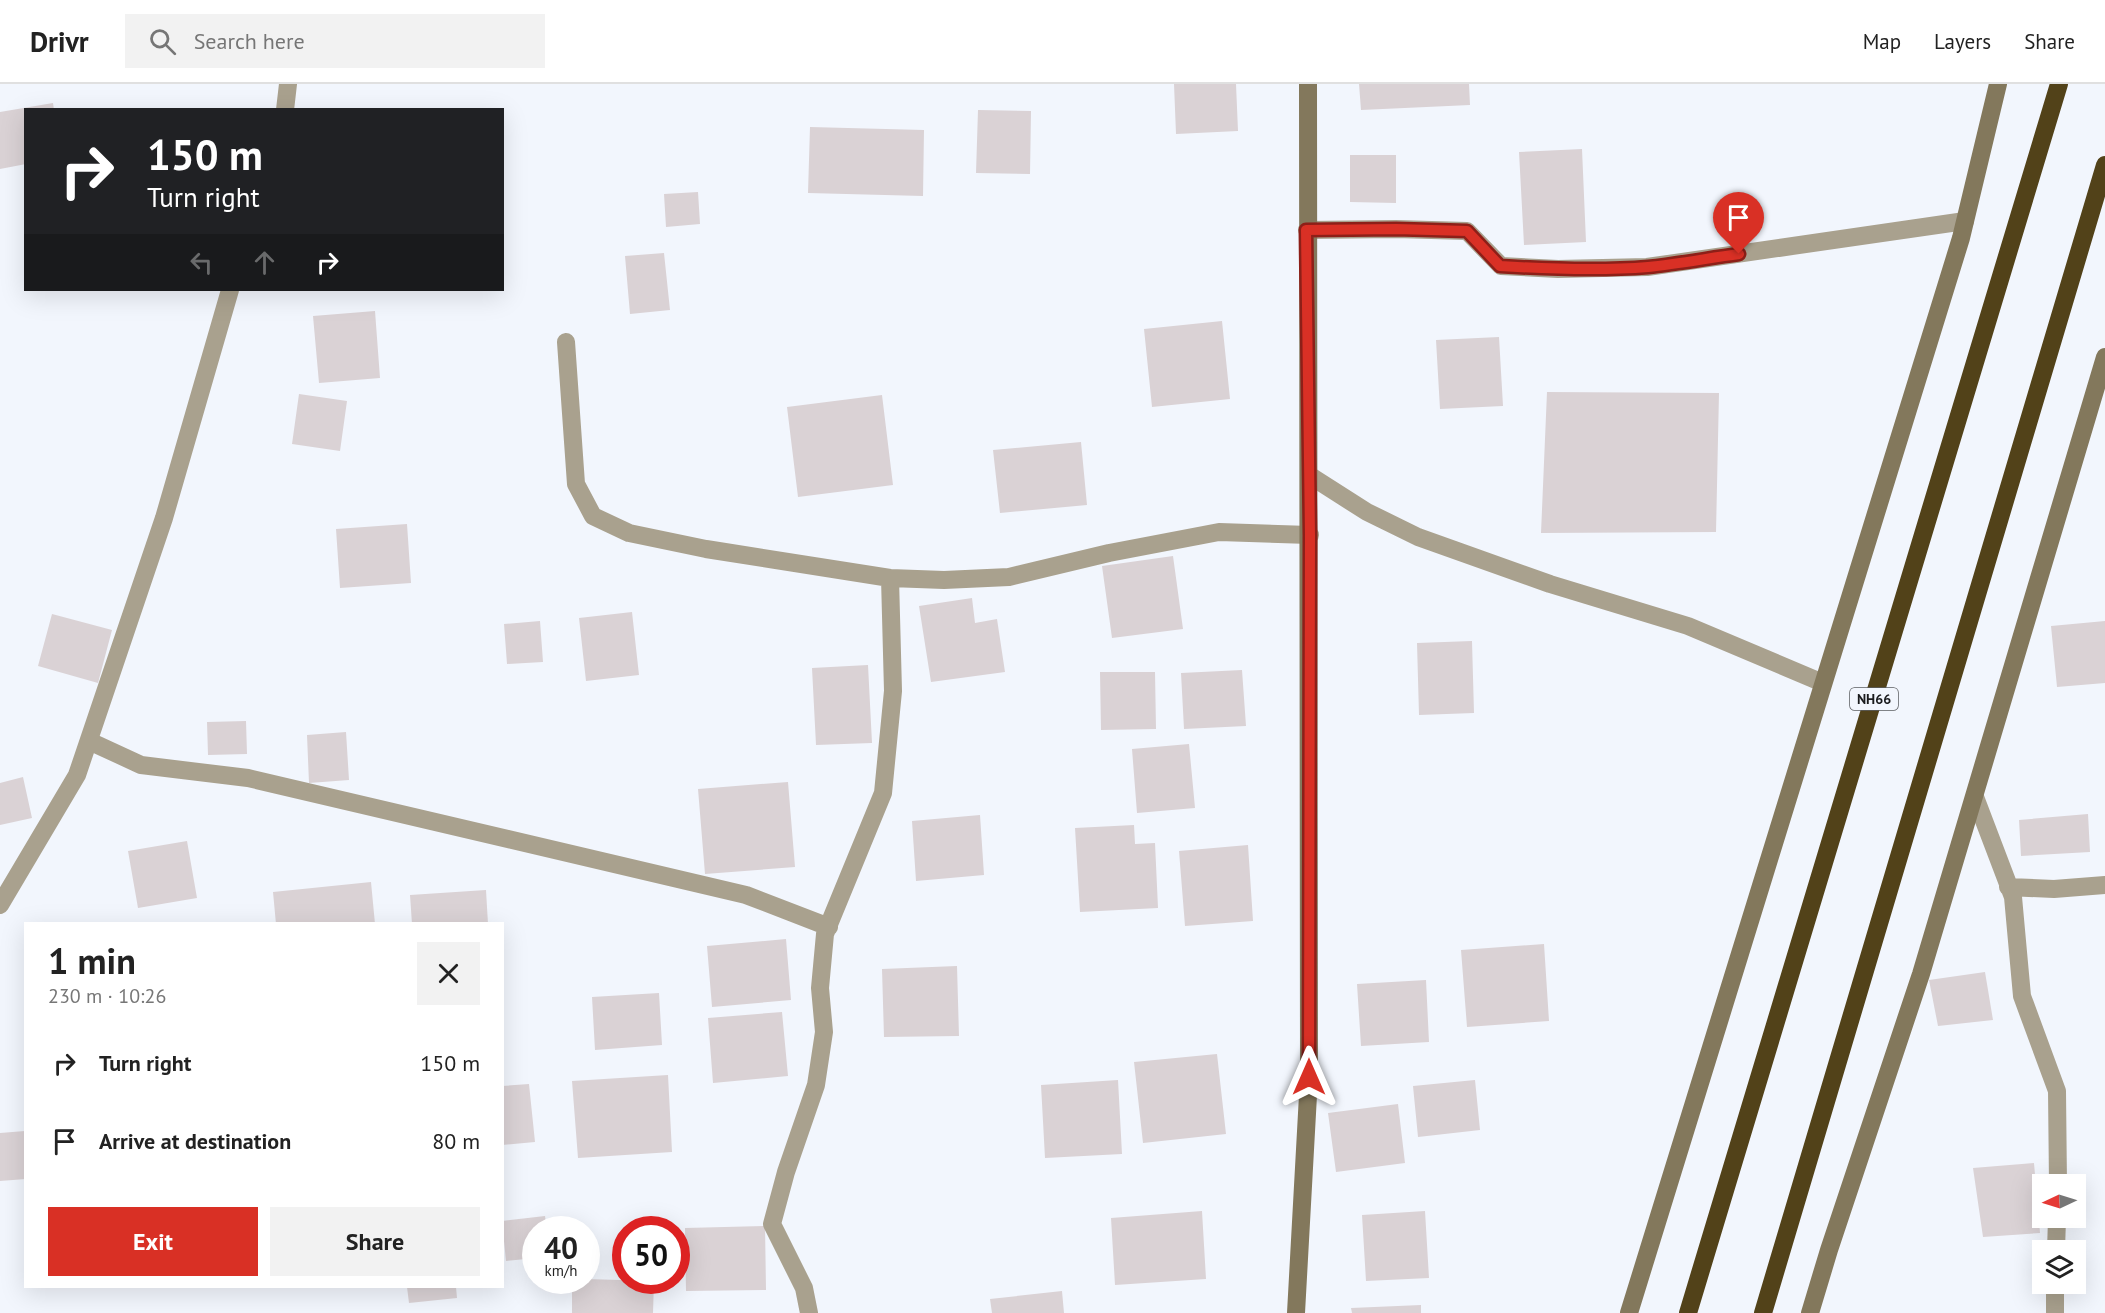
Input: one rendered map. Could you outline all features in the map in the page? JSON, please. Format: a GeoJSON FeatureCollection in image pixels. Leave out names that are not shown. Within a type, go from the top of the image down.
{"type":"FeatureCollection","features":[{"type":"Feature","properties":{"kind":"highway","name":"NH66"},"geometry":{"type":"LineString","coordinates":[[1688,1313],[2059,84]]}},
{"type":"Feature","properties":{"kind":"highway"},"geometry":{"type":"LineString","coordinates":[[1763,1313],[2105,165]]}},
{"type":"Feature","properties":{"kind":"street"},"geometry":{"type":"LineString","coordinates":[[285,108],[288,84]]}},
{"type":"Feature","properties":{"kind":"street"},"geometry":{"type":"LineString","coordinates":[[1296,1313],[1309,1077],[1310,535],[1306,230],[1308,84]]}},
{"type":"Feature","properties":{"kind":"street"},"geometry":{"type":"LineString","coordinates":[[1629,1313],[1965,221],[1998,84]]}},
{"type":"Feature","properties":{"kind":"street"},"geometry":{"type":"LineString","coordinates":[[1306,230],[1467,231],[1500,266],[1558,269],[1647,267],[1965,221]]}},
{"type":"Feature","properties":{"kind":"street"},"geometry":{"type":"LineString","coordinates":[[0,905],[77,775],[164,518],[230,291]]}},
{"type":"Feature","properties":{"kind":"street"},"geometry":{"type":"LineString","coordinates":[[566,342],[576,484],[593,516],[629,533],[706,549],[890,578],[944,580],[1009,577],[1109,553],[1219,532],[1310,535]]}},
{"type":"Feature","properties":{"kind":"street"},"geometry":{"type":"LineString","coordinates":[[1810,1313],[1921,974],[2105,357]]}},
{"type":"Feature","properties":{"kind":"street"},"geometry":{"type":"LineString","coordinates":[[1309,475],[1367,512],[1418,537],[1550,584],[1688,627],[1823,683]]}},
{"type":"Feature","properties":{"kind":"street"},"geometry":{"type":"LineString","coordinates":[[809,1313],[804,1287],[772,1224],[786,1172],[816,1085],[824,1032],[820,988],[825,934],[883,793],[893,690],[890,578]]}},
{"type":"Feature","properties":{"kind":"street"},"geometry":{"type":"LineString","coordinates":[[89,741],[141,765],[249,778],[746,895],[828,927]]}},
{"type":"Feature","properties":{"kind":"street"},"geometry":{"type":"LineString","coordinates":[[1975,798],[2013,897],[2022,996],[2057,1091],[2058,1174]]}},
{"type":"Feature","properties":{"kind":"street"},"geometry":{"type":"LineString","coordinates":[[2008,887],[2054,889],[2105,885]]}},
{"type":"Feature","properties":{"kind":"street"},"geometry":{"type":"LineString","coordinates":[[2055,1294],[2055,1313]]}},
{"type":"Feature","properties":{"kind":"building"},"geometry":{"type":"Polygon","coordinates":[[[1174,84],[1236,84],[1238,131],[1176,134],[1174,84]]]}},
{"type":"Feature","properties":{"kind":"building"},"geometry":{"type":"Polygon","coordinates":[[[1359,84],[1469,84],[1470,105],[1361,110],[1359,84]]]}},
{"type":"Feature","properties":{"kind":"building"},"geometry":{"type":"Polygon","coordinates":[[[53,103],[54,108],[24,108],[24,164],[0,169],[0,112],[53,103]]]}},
{"type":"Feature","properties":{"kind":"building"},"geometry":{"type":"Polygon","coordinates":[[[978,110],[1031,111],[1030,174],[976,173],[978,110]]]}},
{"type":"Feature","properties":{"kind":"building"},"geometry":{"type":"Polygon","coordinates":[[[810,127],[924,130],[923,196],[808,193],[810,127]]]}},
{"type":"Feature","properties":{"kind":"building"},"geometry":{"type":"Polygon","coordinates":[[[1582,149],[1586,242],[1524,245],[1519,152],[1582,149]]]}},
{"type":"Feature","properties":{"kind":"building"},"geometry":{"type":"Polygon","coordinates":[[[1350,155],[1396,155],[1396,203],[1350,202],[1350,155]]]}},
{"type":"Feature","properties":{"kind":"building"},"geometry":{"type":"Polygon","coordinates":[[[698,192],[700,224],[666,227],[664,194],[698,192]]]}},
{"type":"Feature","properties":{"kind":"building"},"geometry":{"type":"Polygon","coordinates":[[[664,253],[670,310],[630,314],[625,256],[664,253]]]}},
{"type":"Feature","properties":{"kind":"building"},"geometry":{"type":"Polygon","coordinates":[[[375,311],[380,378],[319,383],[313,316],[375,311]]]}},
{"type":"Feature","properties":{"kind":"building"},"geometry":{"type":"Polygon","coordinates":[[[1222,321],[1230,399],[1152,407],[1144,329],[1222,321]]]}},
{"type":"Feature","properties":{"kind":"building"},"geometry":{"type":"Polygon","coordinates":[[[1499,337],[1503,406],[1440,409],[1436,340],[1499,337]]]}},
{"type":"Feature","properties":{"kind":"building"},"geometry":{"type":"Polygon","coordinates":[[[1547,392],[1719,393],[1716,532],[1541,533],[1547,392]]]}},
{"type":"Feature","properties":{"kind":"building"},"geometry":{"type":"Polygon","coordinates":[[[299,394],[347,401],[340,451],[292,444],[299,394]]]}},
{"type":"Feature","properties":{"kind":"building"},"geometry":{"type":"Polygon","coordinates":[[[882,395],[893,485],[798,497],[787,407],[882,395]]]}},
{"type":"Feature","properties":{"kind":"building"},"geometry":{"type":"Polygon","coordinates":[[[1081,442],[1087,505],[1000,513],[993,450],[1081,442]]]}},
{"type":"Feature","properties":{"kind":"building"},"geometry":{"type":"Polygon","coordinates":[[[407,524],[411,583],[340,588],[336,529],[407,524]]]}},
{"type":"Feature","properties":{"kind":"building"},"geometry":{"type":"Polygon","coordinates":[[[1173,556],[1183,629],[1112,638],[1102,566],[1173,556]]]}},
{"type":"Feature","properties":{"kind":"building"},"geometry":{"type":"Polygon","coordinates":[[[972,598],[975,623],[997,619],[1005,672],[931,682],[919,606],[972,598]]]}},
{"type":"Feature","properties":{"kind":"building"},"geometry":{"type":"Polygon","coordinates":[[[632,612],[639,675],[586,681],[579,618],[632,612]]]}},
{"type":"Feature","properties":{"kind":"building"},"geometry":{"type":"Polygon","coordinates":[[[52,614],[112,630],[98,683],[38,666],[52,614]]]}},
{"type":"Feature","properties":{"kind":"building"},"geometry":{"type":"Polygon","coordinates":[[[540,621],[543,662],[507,664],[504,624],[540,621]]]}},
{"type":"Feature","properties":{"kind":"building"},"geometry":{"type":"Polygon","coordinates":[[[2105,621],[2105,683],[2057,687],[2051,626],[2105,621]]]}},
{"type":"Feature","properties":{"kind":"building"},"geometry":{"type":"Polygon","coordinates":[[[1472,641],[1474,713],[1419,715],[1417,643],[1472,641]]]}},
{"type":"Feature","properties":{"kind":"building"},"geometry":{"type":"Polygon","coordinates":[[[868,665],[872,743],[816,745],[812,668],[868,665]]]}},
{"type":"Feature","properties":{"kind":"building"},"geometry":{"type":"Polygon","coordinates":[[[1242,670],[1246,726],[1184,729],[1181,673],[1242,670]]]}},
{"type":"Feature","properties":{"kind":"building"},"geometry":{"type":"Polygon","coordinates":[[[1100,672],[1155,672],[1156,729],[1101,730],[1100,672]]]}},
{"type":"Feature","properties":{"kind":"building"},"geometry":{"type":"Polygon","coordinates":[[[246,721],[247,754],[208,755],[207,722],[246,721]]]}},
{"type":"Feature","properties":{"kind":"building"},"geometry":{"type":"Polygon","coordinates":[[[346,732],[349,780],[309,783],[307,735],[346,732]]]}},
{"type":"Feature","properties":{"kind":"building"},"geometry":{"type":"Polygon","coordinates":[[[1189,744],[1195,808],[1137,813],[1132,749],[1189,744]]]}},
{"type":"Feature","properties":{"kind":"building"},"geometry":{"type":"Polygon","coordinates":[[[23,777],[32,818],[0,825],[0,783],[23,777]]]}},
{"type":"Feature","properties":{"kind":"building"},"geometry":{"type":"Polygon","coordinates":[[[788,782],[795,867],[705,874],[698,789],[788,782]]]}},
{"type":"Feature","properties":{"kind":"building"},"geometry":{"type":"Polygon","coordinates":[[[2088,814],[2090,852],[2021,856],[2019,820],[2088,814]]]}},
{"type":"Feature","properties":{"kind":"building"},"geometry":{"type":"Polygon","coordinates":[[[980,815],[984,875],[916,881],[912,821],[980,815]]]}},
{"type":"Feature","properties":{"kind":"building"},"geometry":{"type":"Polygon","coordinates":[[[1134,825],[1135,844],[1155,843],[1158,908],[1080,912],[1075,828],[1134,825]]]}},
{"type":"Feature","properties":{"kind":"building"},"geometry":{"type":"Polygon","coordinates":[[[187,841],[197,898],[138,908],[128,851],[187,841]]]}},
{"type":"Feature","properties":{"kind":"building"},"geometry":{"type":"Polygon","coordinates":[[[1248,845],[1253,921],[1185,926],[1179,851],[1248,845]]]}},
{"type":"Feature","properties":{"kind":"building"},"geometry":{"type":"Polygon","coordinates":[[[371,882],[375,922],[276,922],[273,892],[371,882]]]}},
{"type":"Feature","properties":{"kind":"building"},"geometry":{"type":"Polygon","coordinates":[[[486,890],[488,922],[412,922],[410,895],[486,890]]]}},
{"type":"Feature","properties":{"kind":"building"},"geometry":{"type":"Polygon","coordinates":[[[786,939],[791,1000],[712,1007],[707,946],[786,939]]]}},
{"type":"Feature","properties":{"kind":"building"},"geometry":{"type":"Polygon","coordinates":[[[1544,944],[1549,1021],[1467,1027],[1461,950],[1544,944]]]}},
{"type":"Feature","properties":{"kind":"building"},"geometry":{"type":"Polygon","coordinates":[[[957,966],[959,1036],[884,1037],[882,969],[957,966]]]}},
{"type":"Feature","properties":{"kind":"building"},"geometry":{"type":"Polygon","coordinates":[[[1985,972],[1993,1020],[1938,1026],[1929,980],[1985,972]]]}},
{"type":"Feature","properties":{"kind":"building"},"geometry":{"type":"Polygon","coordinates":[[[1426,980],[1429,1042],[1361,1046],[1357,984],[1426,980]]]}},
{"type":"Feature","properties":{"kind":"building"},"geometry":{"type":"Polygon","coordinates":[[[659,993],[662,1045],[595,1050],[592,997],[659,993]]]}},
{"type":"Feature","properties":{"kind":"building"},"geometry":{"type":"Polygon","coordinates":[[[782,1012],[788,1076],[713,1083],[708,1018],[782,1012]]]}},
{"type":"Feature","properties":{"kind":"building"},"geometry":{"type":"Polygon","coordinates":[[[1217,1054],[1226,1134],[1143,1143],[1134,1062],[1217,1054]]]}},
{"type":"Feature","properties":{"kind":"building"},"geometry":{"type":"Polygon","coordinates":[[[668,1075],[672,1152],[578,1158],[572,1081],[668,1075]]]}},
{"type":"Feature","properties":{"kind":"building"},"geometry":{"type":"Polygon","coordinates":[[[1118,1080],[1122,1154],[1045,1158],[1041,1085],[1118,1080]]]}},
{"type":"Feature","properties":{"kind":"building"},"geometry":{"type":"Polygon","coordinates":[[[1475,1080],[1480,1130],[1418,1137],[1413,1086],[1475,1080]]]}},
{"type":"Feature","properties":{"kind":"building"},"geometry":{"type":"Polygon","coordinates":[[[529,1084],[535,1142],[504,1145],[504,1086],[529,1084]]]}},
{"type":"Feature","properties":{"kind":"building"},"geometry":{"type":"Polygon","coordinates":[[[1398,1104],[1405,1163],[1336,1172],[1328,1113],[1398,1104]]]}},
{"type":"Feature","properties":{"kind":"building"},"geometry":{"type":"Polygon","coordinates":[[[24,1131],[24,1179],[0,1181],[0,1133],[24,1131]]]}},
{"type":"Feature","properties":{"kind":"building"},"geometry":{"type":"Polygon","coordinates":[[[2034,1163],[2032,1228],[2040,1228],[2040,1233],[1983,1237],[1973,1168],[2034,1163]]]}},
{"type":"Feature","properties":{"kind":"building"},"geometry":{"type":"Polygon","coordinates":[[[1202,1211],[1206,1279],[1115,1285],[1111,1218],[1202,1211]]]}},
{"type":"Feature","properties":{"kind":"building"},"geometry":{"type":"Polygon","coordinates":[[[1425,1211],[1429,1278],[1366,1281],[1362,1215],[1425,1211]]]}},
{"type":"Feature","properties":{"kind":"building"},"geometry":{"type":"Polygon","coordinates":[[[522,1219],[522,1259],[506,1261],[504,1221],[522,1219]]]}},
{"type":"Feature","properties":{"kind":"building"},"geometry":{"type":"Polygon","coordinates":[[[765,1226],[766,1290],[690,1291],[690,1228],[765,1226]]]}},
{"type":"Feature","properties":{"kind":"building"},"geometry":{"type":"Polygon","coordinates":[[[600,1279],[612,1280],[612,1294],[654,1294],[653,1313],[572,1313],[572,1294],[600,1294],[600,1279]]]}},
{"type":"Feature","properties":{"kind":"building"},"geometry":{"type":"Polygon","coordinates":[[[407,1288],[456,1288],[457,1298],[409,1303],[407,1288]]]}},
{"type":"Feature","properties":{"kind":"building"},"geometry":{"type":"Polygon","coordinates":[[[1062,1291],[1064,1313],[992,1313],[990,1299],[1062,1291]]]}},
{"type":"Feature","properties":{"kind":"building"},"geometry":{"type":"Polygon","coordinates":[[[1421,1305],[1421,1313],[1352,1313],[1351,1308],[1421,1305]]]}},
{"type":"Feature","properties":{"kind":"route"},"geometry":{"type":"LineString","coordinates":[[1309,1077],[1310,535],[1306,230],[1467,231],[1500,266],[1558,269],[1647,267],[1739,254]]}}]}
